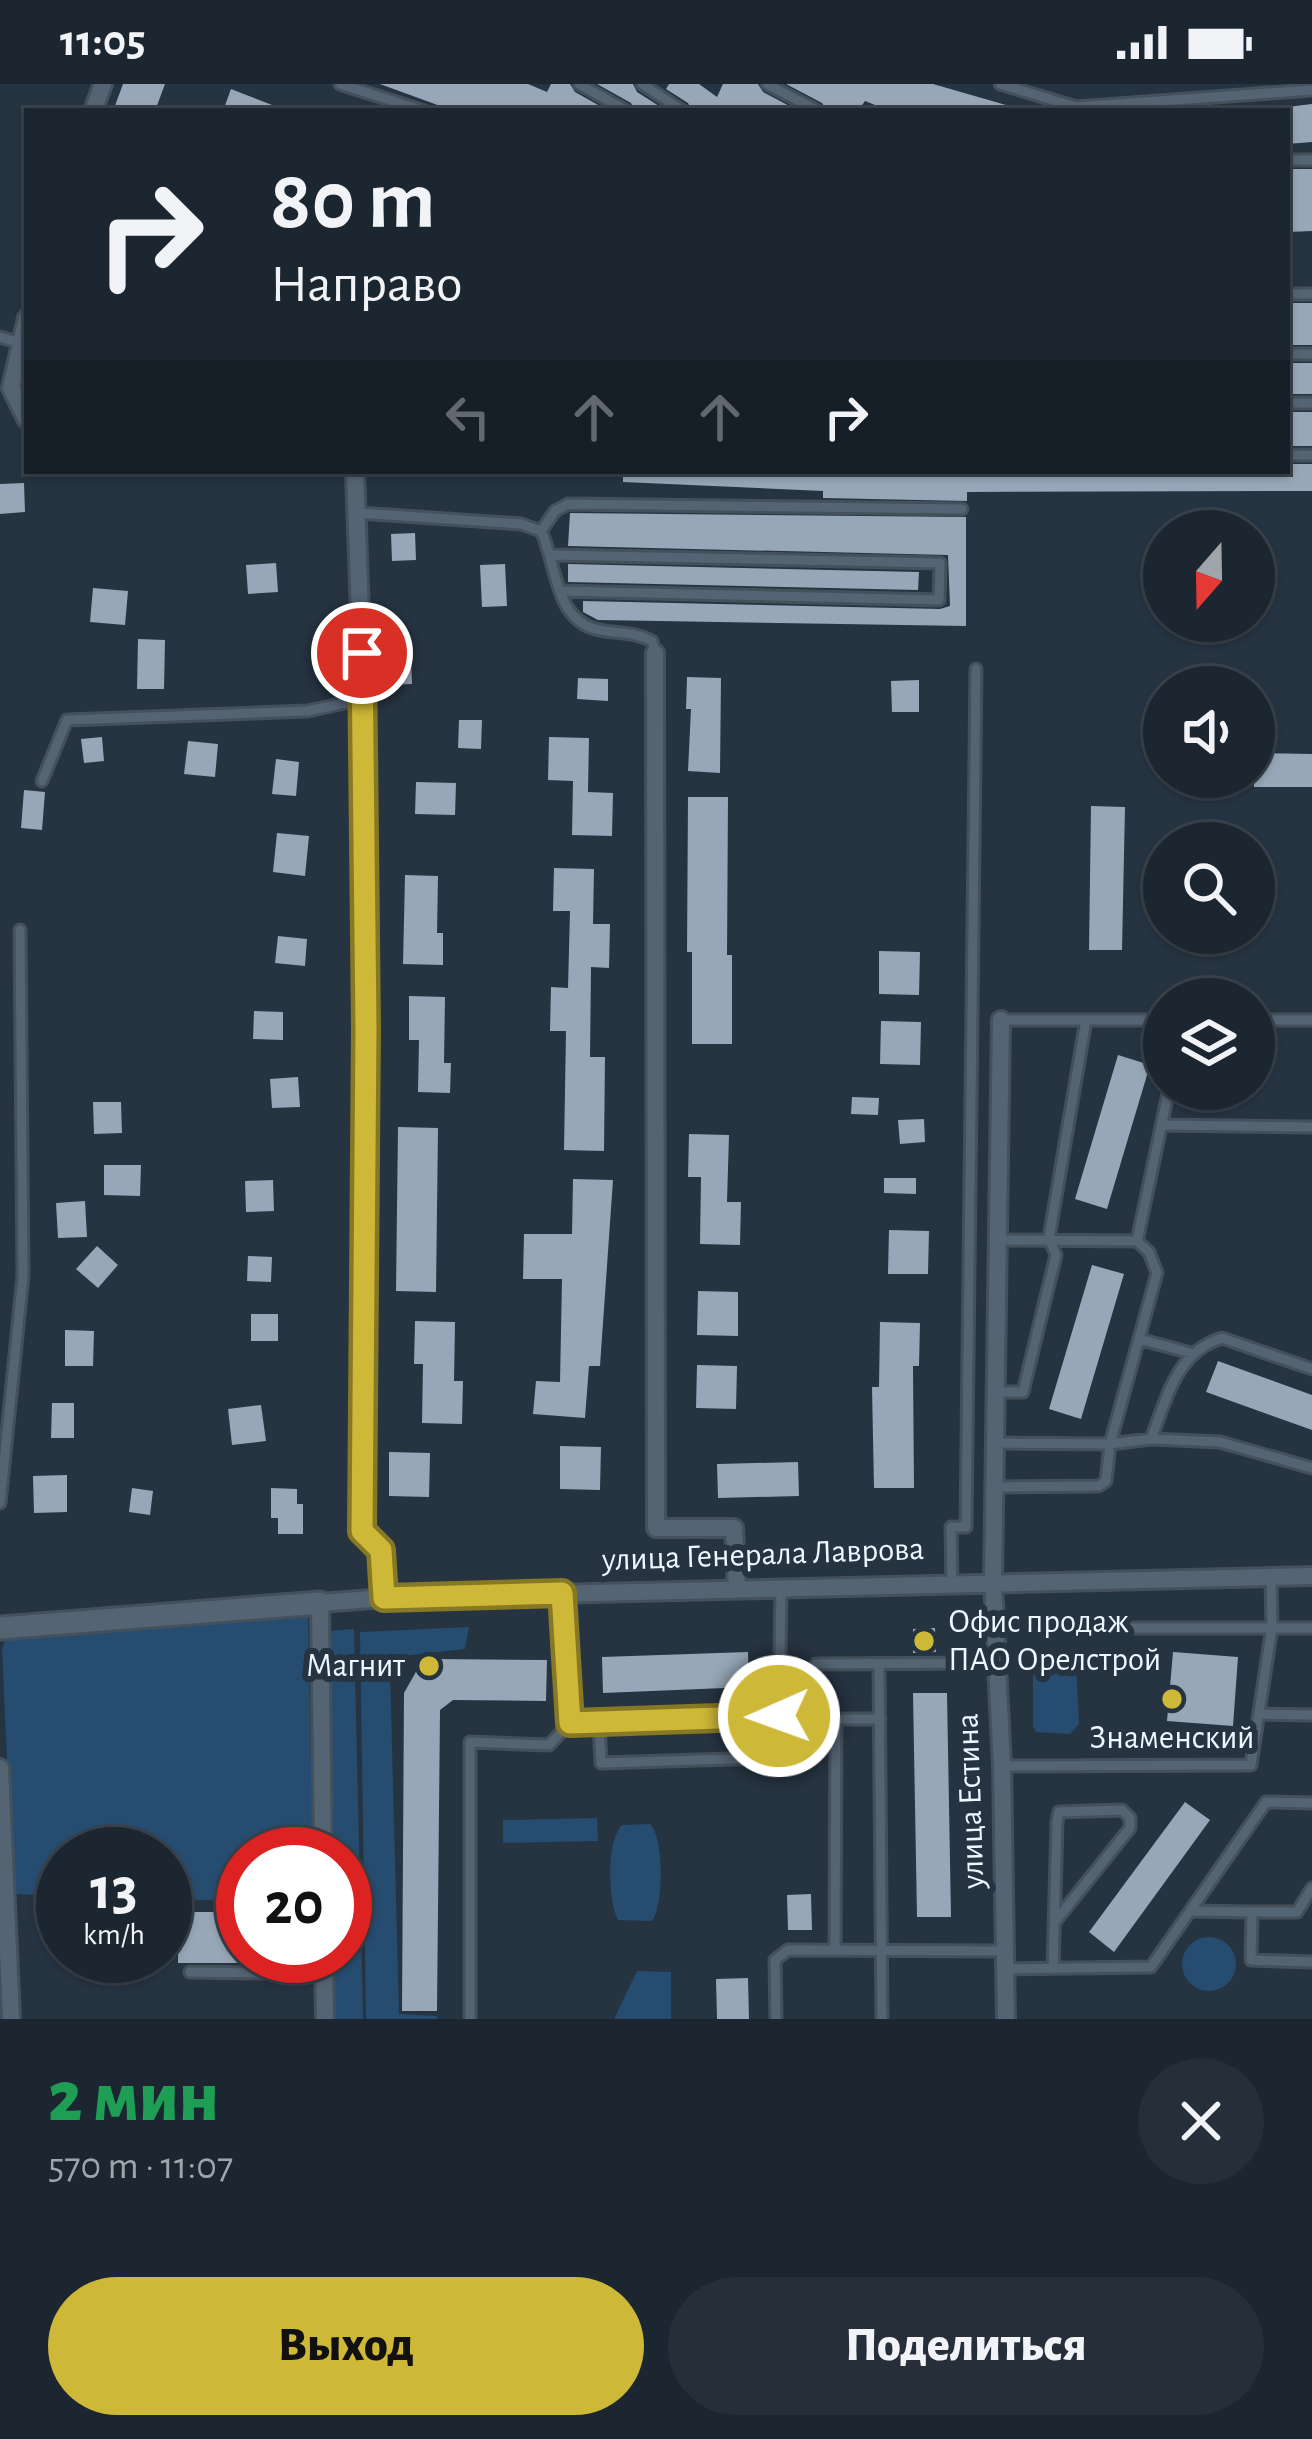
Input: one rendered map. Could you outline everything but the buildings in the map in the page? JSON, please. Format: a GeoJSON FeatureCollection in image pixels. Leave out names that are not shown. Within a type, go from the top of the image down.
{"type":"FeatureCollection","features":[{"type":"Feature","properties":{"kind":"street"},"geometry":{"type":"LineString","coordinates":[[24,329],[7,368],[24,414]]}},
{"type":"Feature","properties":{"kind":"street"},"geometry":{"type":"LineString","coordinates":[[355,474],[366,1029],[362,1531],[381,1550],[384,1598]]}},
{"type":"Feature","properties":{"kind":"street"},"geometry":{"type":"LineString","coordinates":[[655,653],[656,1528],[734,1528],[737,1589]]}},
{"type":"Feature","properties":{"kind":"street","name":"улица Естина"},"geometry":{"type":"LineString","coordinates":[[1001,1020],[993,1582],[1006,2019]]}},
{"type":"Feature","properties":{"kind":"street","name":"улица Генерала Лаврова"},"geometry":{"type":"LineString","coordinates":[[0,1628],[384,1598],[1312,1576]]}},
{"type":"Feature","properties":{"kind":"street"},"geometry":{"type":"LineString","coordinates":[[320,1603],[323,1827]]}},
{"type":"Feature","properties":{"kind":"street"},"geometry":{"type":"LineString","coordinates":[[0,1772],[11,2019]]}},
{"type":"Feature","properties":{"kind":"street"},"geometry":{"type":"LineString","coordinates":[[324,1983],[325,2019]]}},
{"type":"Feature","properties":{"kind":"lane"},"geometry":{"type":"LineString","coordinates":[[340,84],[415,108]]}},
{"type":"Feature","properties":{"kind":"lane"},"geometry":{"type":"LineString","coordinates":[[579,84],[622,108]]}},
{"type":"Feature","properties":{"kind":"lane"},"geometry":{"type":"LineString","coordinates":[[642,84],[678,108]]}},
{"type":"Feature","properties":{"kind":"lane"},"geometry":{"type":"LineString","coordinates":[[767,84],[812,108]]}},
{"type":"Feature","properties":{"kind":"lane"},"geometry":{"type":"LineString","coordinates":[[1000,84],[1076,107],[1312,90]]}},
{"type":"Feature","properties":{"kind":"lane"},"geometry":{"type":"LineString","coordinates":[[0,337],[20,343]]}},
{"type":"Feature","properties":{"kind":"lane"},"geometry":{"type":"LineString","coordinates":[[541,531],[555,511],[568,504],[962,509]]}},
{"type":"Feature","properties":{"kind":"lane"},"geometry":{"type":"LineString","coordinates":[[359,513],[521,524],[541,531],[553,555],[564,604],[575,620],[595,629],[642,635],[652,640],[655,653]]}},
{"type":"Feature","properties":{"kind":"lane"},"geometry":{"type":"LineString","coordinates":[[553,555],[940,563],[939,600],[560,591]]}},
{"type":"Feature","properties":{"kind":"lane"},"geometry":{"type":"LineString","coordinates":[[952,1583],[951,1527],[966,1527],[976,669]]}},
{"type":"Feature","properties":{"kind":"lane"},"geometry":{"type":"LineString","coordinates":[[42,781],[67,720],[308,711],[363,700]]}},
{"type":"Feature","properties":{"kind":"lane"},"geometry":{"type":"LineString","coordinates":[[0,1503],[23,1276],[20,930]]}},
{"type":"Feature","properties":{"kind":"lane"},"geometry":{"type":"LineString","coordinates":[[1001,1020],[1143,1020]]}},
{"type":"Feature","properties":{"kind":"lane"},"geometry":{"type":"LineString","coordinates":[[996,1392],[1024,1391],[1056,1255],[1049,1238],[1086,1020]]}},
{"type":"Feature","properties":{"kind":"lane"},"geometry":{"type":"LineString","coordinates":[[1275,1020],[1312,1020]]}},
{"type":"Feature","properties":{"kind":"lane"},"geometry":{"type":"LineString","coordinates":[[1137,1241],[1165,1110]]}},
{"type":"Feature","properties":{"kind":"lane"},"geometry":{"type":"LineString","coordinates":[[1162,1125],[1312,1127]]}},
{"type":"Feature","properties":{"kind":"lane"},"geometry":{"type":"LineString","coordinates":[[994,1486],[1099,1486],[1110,1473],[1110,1444],[1157,1273],[1137,1241],[998,1240]]}},
{"type":"Feature","properties":{"kind":"lane"},"geometry":{"type":"LineString","coordinates":[[1151,1439],[1177,1373],[1191,1353],[1222,1338],[1312,1369]]}},
{"type":"Feature","properties":{"kind":"lane"},"geometry":{"type":"LineString","coordinates":[[1139,1339],[1191,1353]]}},
{"type":"Feature","properties":{"kind":"lane"},"geometry":{"type":"LineString","coordinates":[[995,1443],[1220,1442],[1312,1468]]}},
{"type":"Feature","properties":{"kind":"lane"},"geometry":{"type":"LineString","coordinates":[[1002,1766],[1251,1765],[1272,1627],[1271,1576]]}},
{"type":"Feature","properties":{"kind":"lane"},"geometry":{"type":"LineString","coordinates":[[470,2019],[470,1742],[549,1745],[570,1723],[779,1716],[781,1588]]}},
{"type":"Feature","properties":{"kind":"lane"},"geometry":{"type":"LineString","coordinates":[[562,1593],[570,1723]]}},
{"type":"Feature","properties":{"kind":"lane"},"geometry":{"type":"LineString","coordinates":[[1043,1628],[1312,1628]]}},
{"type":"Feature","properties":{"kind":"lane"},"geometry":{"type":"LineString","coordinates":[[816,1664],[995,1663]]}},
{"type":"Feature","properties":{"kind":"lane"},"geometry":{"type":"LineString","coordinates":[[879,1664],[882,2019]]}},
{"type":"Feature","properties":{"kind":"lane"},"geometry":{"type":"LineString","coordinates":[[1259,1714],[1312,1714]]}},
{"type":"Feature","properties":{"kind":"lane"},"geometry":{"type":"LineString","coordinates":[[599,1722],[601,1763],[764,1758],[764,1716]]}},
{"type":"Feature","properties":{"kind":"lane"},"geometry":{"type":"LineString","coordinates":[[835,1950],[836,1719],[880,1719]]}},
{"type":"Feature","properties":{"kind":"lane"},"geometry":{"type":"LineString","coordinates":[[776,2019],[775,1960],[788,1950],[883,1950],[1054,1968],[1151,1967],[1266,1802],[1312,1803]]}},
{"type":"Feature","properties":{"kind":"lane"},"geometry":{"type":"LineString","coordinates":[[1054,1923],[1130,1828],[1130,1818],[1122,1810],[1059,1812],[1054,1923],[1054,1968]]}},
{"type":"Feature","properties":{"kind":"lane"},"geometry":{"type":"LineString","coordinates":[[1191,1911],[1297,1912],[1312,1888]]}},
{"type":"Feature","properties":{"kind":"lane"},"geometry":{"type":"LineString","coordinates":[[1252,1912],[1251,1960],[1312,1962]]}},
{"type":"Feature","properties":{"kind":"shaded area"},"geometry":{"type":"Polygon","coordinates":[[[308,1614],[312,1827],[216,1827],[216,1900],[192,1900],[192,1827],[36,1827],[36,1895],[13,1894],[2,1649],[7,1635],[308,1614]]]}},
{"type":"Feature","properties":{"kind":"shaded area"},"geometry":{"type":"Polygon","coordinates":[[[469,1627],[465,1649],[402,1656],[390,1669],[399,2014],[437,2019],[366,2019],[365,1983],[372,1983],[372,1827],[363,1827],[360,1632],[469,1627]]]}},
{"type":"Feature","properties":{"kind":"shaded area"},"geometry":{"type":"Polygon","coordinates":[[[354,1629],[359,1827],[330,1827],[329,1631],[354,1629]]]}},
{"type":"Feature","properties":{"kind":"shaded area"},"geometry":{"type":"Polygon","coordinates":[[[1043,1660],[1076,1664],[1079,1724],[1070,1734],[1036,1732],[1033,1726],[1033,1671],[1043,1660]]]}},
{"type":"Feature","properties":{"kind":"shaded area"},"geometry":{"type":"Polygon","coordinates":[[[597,1818],[598,1841],[503,1843],[503,1820],[597,1818]]]}},
{"type":"Feature","properties":{"kind":"shaded area"},"geometry":{"type":"Polygon","coordinates":[[[650,1824],[660,1856],[656,1913],[652,1921],[618,1920],[610,1871],[613,1844],[622,1825],[650,1824]]]}},
{"type":"Feature","properties":{"kind":"shaded area"},"geometry":{"type":"Polygon","coordinates":[[[1209,1937],[1228,1945],[1236,1964],[1228,1983],[1209,1991],[1190,1983],[1182,1964],[1190,1945],[1209,1937]]]}},
{"type":"Feature","properties":{"kind":"shaded area"},"geometry":{"type":"Polygon","coordinates":[[[637,1971],[671,1972],[671,2019],[614,2019],[637,1971]]]}},
{"type":"Feature","properties":{"kind":"shaded area"},"geometry":{"type":"Polygon","coordinates":[[[331,1983],[362,1983],[363,2019],[331,2019],[331,1983]]]}},
{"type":"Feature","properties":{"kind":"place","name":"Офис продаж ПАО Орелстрой"},"geometry":{"type":"Point","coordinates":[924,1641]}},
{"type":"Feature","properties":{"kind":"place","name":"Магнит"},"geometry":{"type":"Point","coordinates":[429,1666]}},
{"type":"Feature","properties":{"kind":"place","name":"Знаменский"},"geometry":{"type":"Point","coordinates":[1172,1699]}},
{"type":"Feature","properties":{"kind":"route"},"geometry":{"type":"LineString","coordinates":[[362,653],[366,1029],[362,1531],[381,1550],[384,1598],[562,1593],[570,1723],[779,1716]]}}]}
